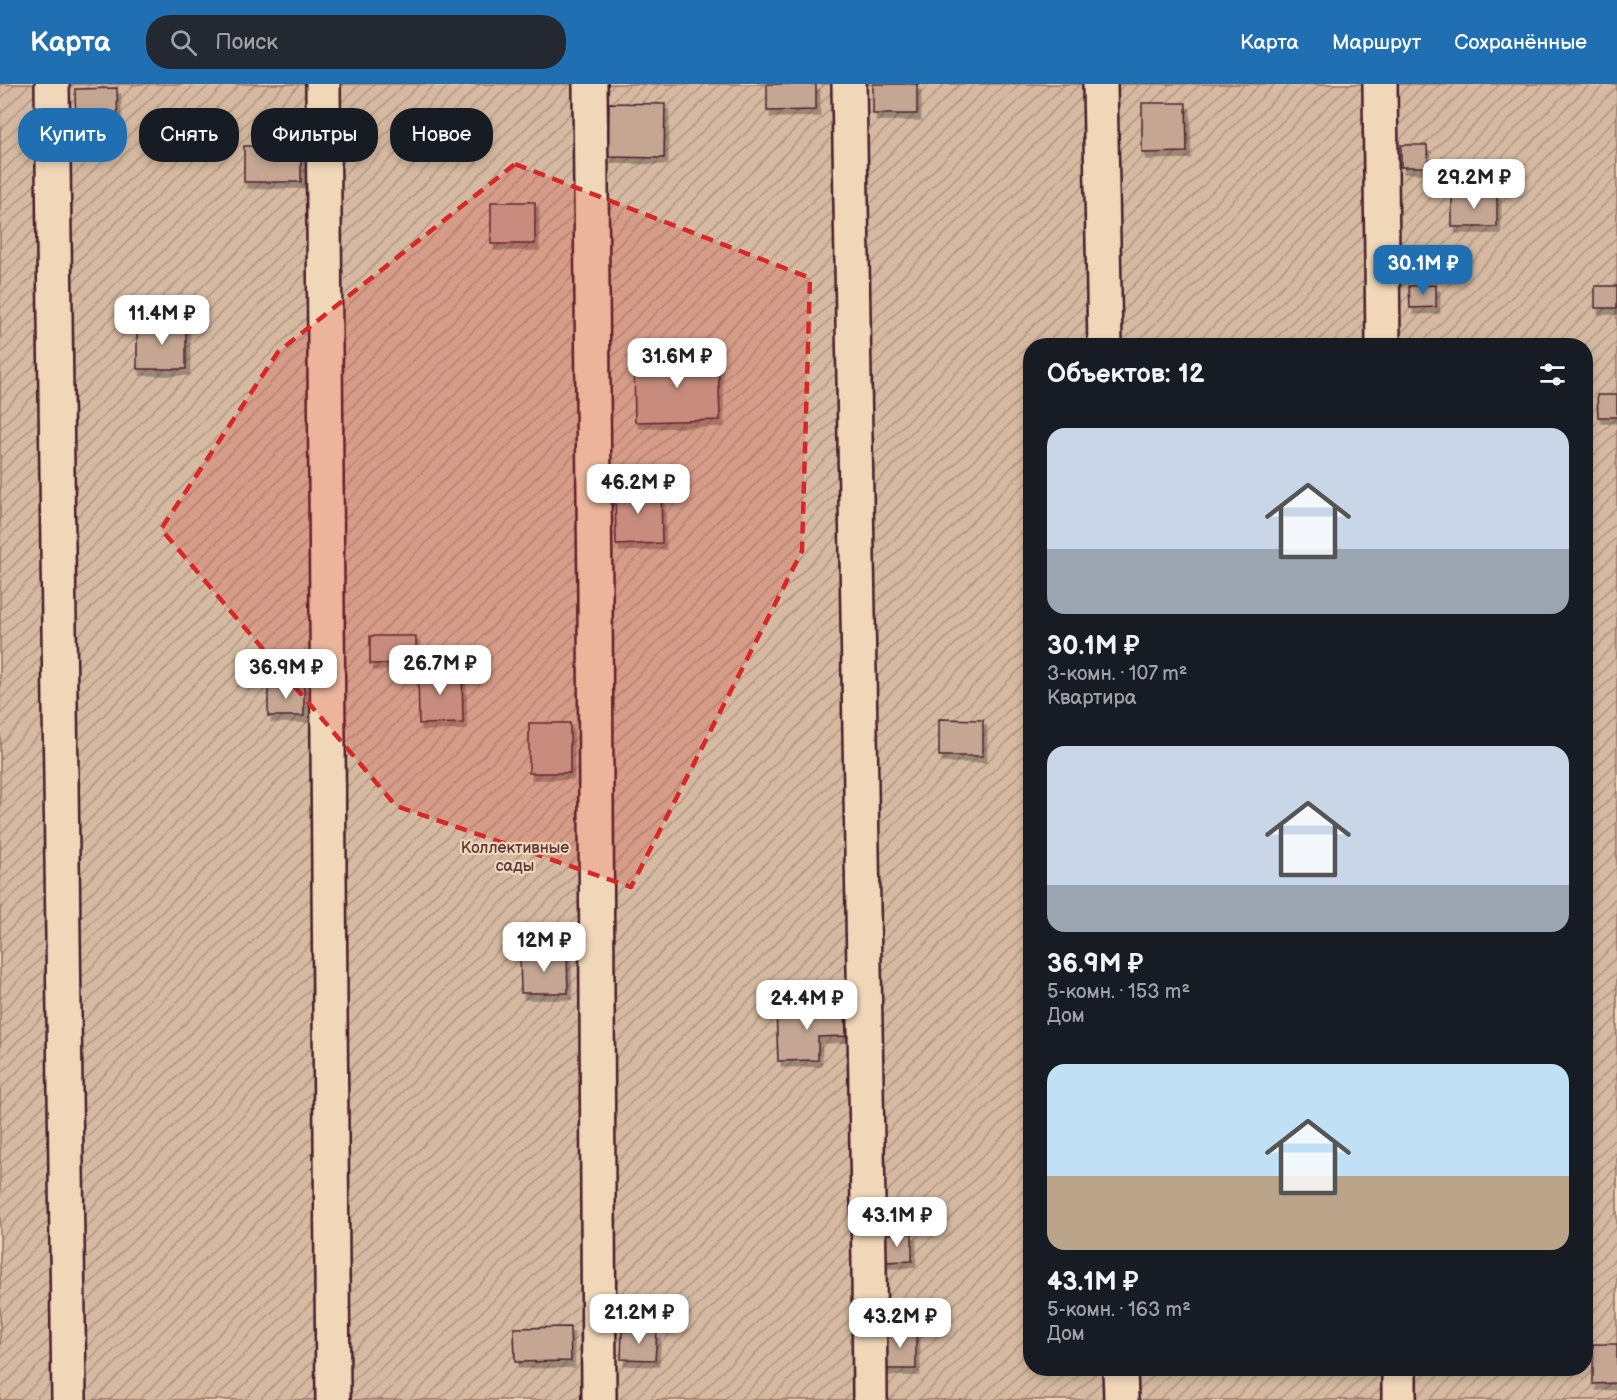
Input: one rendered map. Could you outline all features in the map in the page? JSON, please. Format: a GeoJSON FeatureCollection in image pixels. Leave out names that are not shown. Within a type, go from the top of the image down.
{"type":"FeatureCollection","features":[{"type":"Feature","properties":{"kind":"lane"},"geometry":{"type":"LineString","coordinates":[[52,84],[69,1400]]}},
{"type":"Feature","properties":{"kind":"lane"},"geometry":{"type":"LineString","coordinates":[[323,84],[333,1400]]}},
{"type":"Feature","properties":{"kind":"lane"},"geometry":{"type":"LineString","coordinates":[[590,84],[599,1400]]}},
{"type":"Feature","properties":{"kind":"lane"},"geometry":{"type":"LineString","coordinates":[[849,84],[870,1400]]}},
{"type":"Feature","properties":{"kind":"lane"},"geometry":{"type":"LineString","coordinates":[[1101,84],[1105,338]]}},
{"type":"Feature","properties":{"kind":"lane"},"geometry":{"type":"LineString","coordinates":[[1380,84],[1383,338]]}},
{"type":"Feature","properties":{"kind":"lane"},"geometry":{"type":"LineString","coordinates":[[1120,1376],[1121,1400]]}},
{"type":"Feature","properties":{"kind":"lane"},"geometry":{"type":"LineString","coordinates":[[1399,1376],[1399,1400]]}},
{"type":"Feature","properties":{"kind":"highlighted area"},"geometry":{"type":"Polygon","coordinates":[[[515,164],[810,278],[802,551],[631,887],[396,806],[161,529],[278,352],[515,164]]]}},
{"type":"Feature","properties":{"kind":"green space","name":"Коллективные сады"},"geometry":{"type":"Polygon","coordinates":[[[0,84],[1617,84],[1617,1400],[0,1400],[0,84]]]}},
{"type":"Feature","properties":{"kind":"building"},"geometry":{"type":"Polygon","coordinates":[[[767,84],[816,84],[816,110],[767,111],[767,84]]]}},
{"type":"Feature","properties":{"kind":"building"},"geometry":{"type":"Polygon","coordinates":[[[873,84],[917,84],[917,114],[873,114],[873,84]]]}},
{"type":"Feature","properties":{"kind":"building"},"geometry":{"type":"Polygon","coordinates":[[[117,88],[117,108],[75,108],[75,89],[117,88]]]}},
{"type":"Feature","properties":{"kind":"building"},"geometry":{"type":"Polygon","coordinates":[[[609,103],[665,104],[664,158],[608,157],[609,103]]]}},
{"type":"Feature","properties":{"kind":"building"},"geometry":{"type":"Polygon","coordinates":[[[1142,103],[1186,103],[1187,152],[1142,153],[1142,103]]]}},
{"type":"Feature","properties":{"kind":"building"},"geometry":{"type":"Polygon","coordinates":[[[1401,145],[1427,145],[1428,167],[1401,167],[1401,145]]]}},
{"type":"Feature","properties":{"kind":"building"},"geometry":{"type":"Polygon","coordinates":[[[244,146],[251,146],[251,162],[301,162],[301,182],[244,182],[244,146]]]}},
{"type":"Feature","properties":{"kind":"building"},"geometry":{"type":"Polygon","coordinates":[[[1452,193],[1497,193],[1497,227],[1452,227],[1452,193]]]}},
{"type":"Feature","properties":{"kind":"building"},"geometry":{"type":"Polygon","coordinates":[[[491,202],[535,202],[535,244],[491,244],[491,202]]]}},
{"type":"Feature","properties":{"kind":"building"},"geometry":{"type":"Polygon","coordinates":[[[1436,285],[1436,307],[1410,308],[1409,286],[1436,285]]]}},
{"type":"Feature","properties":{"kind":"building"},"geometry":{"type":"Polygon","coordinates":[[[1595,286],[1617,286],[1617,308],[1595,308],[1595,286]]]}},
{"type":"Feature","properties":{"kind":"building"},"geometry":{"type":"Polygon","coordinates":[[[137,323],[186,323],[186,369],[137,369],[137,323]]]}},
{"type":"Feature","properties":{"kind":"building"},"geometry":{"type":"Polygon","coordinates":[[[718,356],[720,420],[635,422],[634,358],[718,356]]]}},
{"type":"Feature","properties":{"kind":"building"},"geometry":{"type":"Polygon","coordinates":[[[1597,395],[1617,395],[1617,417],[1598,417],[1597,395]]]}},
{"type":"Feature","properties":{"kind":"building"},"geometry":{"type":"Polygon","coordinates":[[[661,485],[662,543],[616,545],[615,486],[661,485]]]}},
{"type":"Feature","properties":{"kind":"building"},"geometry":{"type":"Polygon","coordinates":[[[370,636],[416,636],[416,663],[370,664],[370,636]]]}},
{"type":"Feature","properties":{"kind":"building"},"geometry":{"type":"Polygon","coordinates":[[[462,667],[463,723],[419,724],[418,668],[462,667]]]}},
{"type":"Feature","properties":{"kind":"building"},"geometry":{"type":"Polygon","coordinates":[[[268,683],[304,683],[304,716],[268,716],[268,683]]]}},
{"type":"Feature","properties":{"kind":"building"},"geometry":{"type":"Polygon","coordinates":[[[939,719],[983,720],[983,756],[939,756],[939,719]]]}},
{"type":"Feature","properties":{"kind":"building"},"geometry":{"type":"Polygon","coordinates":[[[529,723],[570,723],[570,773],[529,773],[529,723]]]}},
{"type":"Feature","properties":{"kind":"building"},"geometry":{"type":"Polygon","coordinates":[[[520,953],[567,953],[568,993],[521,993],[520,953]]]}},
{"type":"Feature","properties":{"kind":"building"},"geometry":{"type":"Polygon","coordinates":[[[845,1006],[846,1036],[818,1037],[818,1060],[778,1061],[776,1009],[845,1006]]]}},
{"type":"Feature","properties":{"kind":"building"},"geometry":{"type":"Polygon","coordinates":[[[912,1233],[912,1261],[882,1262],[882,1234],[912,1233]]]}},
{"type":"Feature","properties":{"kind":"building"},"geometry":{"type":"Polygon","coordinates":[[[570,1327],[571,1361],[515,1362],[514,1328],[570,1327]]]}},
{"type":"Feature","properties":{"kind":"building"},"geometry":{"type":"Polygon","coordinates":[[[883,1330],[916,1330],[916,1369],[884,1369],[883,1330]]]}},
{"type":"Feature","properties":{"kind":"building"},"geometry":{"type":"Polygon","coordinates":[[[622,1331],[657,1332],[655,1360],[621,1359],[622,1331]]]}},
{"type":"Feature","properties":{"kind":"building"},"geometry":{"type":"Polygon","coordinates":[[[1593,1344],[1617,1344],[1617,1383],[1593,1384],[1593,1344]]]}}]}
